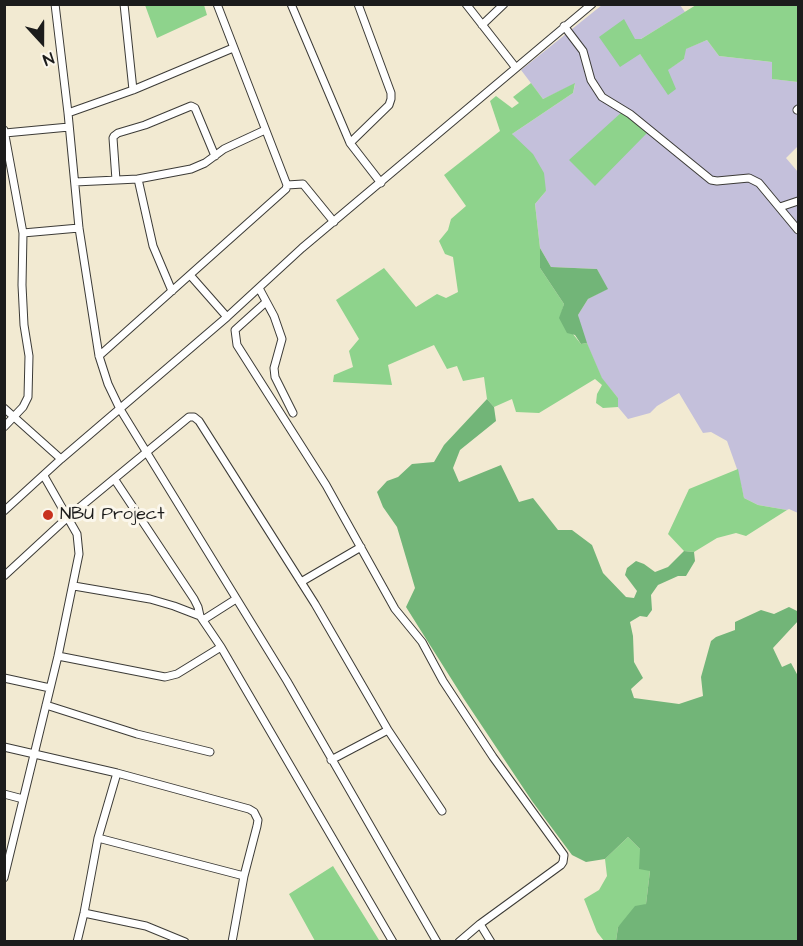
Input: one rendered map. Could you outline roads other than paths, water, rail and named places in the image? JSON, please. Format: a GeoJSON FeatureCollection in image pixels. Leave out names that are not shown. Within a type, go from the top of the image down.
{"type":"FeatureCollection","features":[{"type":"Feature","properties":{"kind":"street"},"geometry":{"type":"LineString","coordinates":[[55,4],[79,228],[99,356],[105,375],[120,409],[287,681],[437,942]]}},
{"type":"Feature","properties":{"kind":"street"},"geometry":{"type":"LineString","coordinates":[[124,4],[133,90]]}},
{"type":"Feature","properties":{"kind":"street"},"geometry":{"type":"LineString","coordinates":[[99,356],[284,193],[287,185],[217,4]]}},
{"type":"Feature","properties":{"kind":"street"},"geometry":{"type":"LineString","coordinates":[[291,4],[350,142],[381,183]]}},
{"type":"Feature","properties":{"kind":"street"},"geometry":{"type":"LineString","coordinates":[[350,142],[389,105],[391,99],[391,93],[358,4]]}},
{"type":"Feature","properties":{"kind":"street"},"geometry":{"type":"LineString","coordinates":[[466,4],[516,68]]}},
{"type":"Feature","properties":{"kind":"street"},"geometry":{"type":"LineString","coordinates":[[482,25],[504,4]]}},
{"type":"Feature","properties":{"kind":"street"},"geometry":{"type":"LineString","coordinates":[[4,511],[334,222],[592,4]]}},
{"type":"Feature","properties":{"kind":"street"},"geometry":{"type":"LineString","coordinates":[[564,26],[583,51],[591,80],[602,97],[630,114],[711,180],[717,182],[749,178],[762,185],[798,230]]}},
{"type":"Feature","properties":{"kind":"street"},"geometry":{"type":"LineString","coordinates":[[68,113],[133,90],[233,48]]}},
{"type":"Feature","properties":{"kind":"street"},"geometry":{"type":"LineString","coordinates":[[116,180],[114,136],[191,106],[195,108],[215,156]]}},
{"type":"Feature","properties":{"kind":"street"},"geometry":{"type":"LineString","coordinates":[[4,427],[23,407],[28,397],[29,356],[23,295],[23,233],[5,131],[69,127]]}},
{"type":"Feature","properties":{"kind":"street"},"geometry":{"type":"LineString","coordinates":[[75,182],[138,179],[191,169],[224,149],[265,130]]}},
{"type":"Feature","properties":{"kind":"street"},"geometry":{"type":"LineString","coordinates":[[138,179],[153,246],[171,291]]}},
{"type":"Feature","properties":{"kind":"street"},"geometry":{"type":"LineString","coordinates":[[287,185],[303,184],[334,222]]}},
{"type":"Feature","properties":{"kind":"street"},"geometry":{"type":"LineString","coordinates":[[780,207],[798,201]]}},
{"type":"Feature","properties":{"kind":"street"},"geometry":{"type":"LineString","coordinates":[[23,233],[79,228]]}},
{"type":"Feature","properties":{"kind":"street"},"geometry":{"type":"LineString","coordinates":[[190,275],[227,316]]}},
{"type":"Feature","properties":{"kind":"street"},"geometry":{"type":"LineString","coordinates":[[259,288],[274,316],[282,339],[274,368],[275,377],[293,413]]}},
{"type":"Feature","properties":{"kind":"street"},"geometry":{"type":"LineString","coordinates":[[266,302],[235,330],[237,345],[326,485],[395,609],[422,642],[443,681],[493,757],[564,855],[561,865],[459,942]]}},
{"type":"Feature","properties":{"kind":"street"},"geometry":{"type":"LineString","coordinates":[[4,408],[61,459]]}},
{"type":"Feature","properties":{"kind":"street"},"geometry":{"type":"LineString","coordinates":[[4,576],[146,452],[189,417],[194,417],[199,421],[301,582],[388,730],[442,811]]}},
{"type":"Feature","properties":{"kind":"street"},"geometry":{"type":"LineString","coordinates":[[4,878],[58,656],[79,554],[79,544],[68,518],[44,476]]}},
{"type":"Feature","properties":{"kind":"street"},"geometry":{"type":"LineString","coordinates":[[115,480],[194,598],[201,618],[221,647],[393,942]]}},
{"type":"Feature","properties":{"kind":"street"},"geometry":{"type":"LineString","coordinates":[[301,582],[361,547]]}},
{"type":"Feature","properties":{"kind":"street"},"geometry":{"type":"LineString","coordinates":[[74,586],[150,599],[174,606],[201,618]]}},
{"type":"Feature","properties":{"kind":"street"},"geometry":{"type":"LineString","coordinates":[[201,618],[236,599]]}},
{"type":"Feature","properties":{"kind":"street"},"geometry":{"type":"LineString","coordinates":[[58,656],[165,677],[177,674],[221,647]]}},
{"type":"Feature","properties":{"kind":"street"},"geometry":{"type":"LineString","coordinates":[[4,678],[50,688]]}},
{"type":"Feature","properties":{"kind":"street"},"geometry":{"type":"LineString","coordinates":[[46,705],[137,734],[210,752]]}},
{"type":"Feature","properties":{"kind":"street"},"geometry":{"type":"LineString","coordinates":[[331,760],[388,730]]}},
{"type":"Feature","properties":{"kind":"street"},"geometry":{"type":"LineString","coordinates":[[4,747],[117,773],[249,809],[254,813],[258,820],[257,826],[231,942]]}},
{"type":"Feature","properties":{"kind":"street"},"geometry":{"type":"LineString","coordinates":[[77,942],[98,838],[117,773]]}},
{"type":"Feature","properties":{"kind":"street"},"geometry":{"type":"LineString","coordinates":[[4,794],[23,799]]}},
{"type":"Feature","properties":{"kind":"street"},"geometry":{"type":"LineString","coordinates":[[98,838],[244,876]]}},
{"type":"Feature","properties":{"kind":"street"},"geometry":{"type":"LineString","coordinates":[[84,914],[146,926],[185,942]]}},
{"type":"Feature","properties":{"kind":"street"},"geometry":{"type":"LineString","coordinates":[[480,924],[491,942]]}},
{"type":"Feature","properties":{"kind":"place","name":"NBU Project"},"geometry":{"type":"Point","coordinates":[48,515]}}]}
